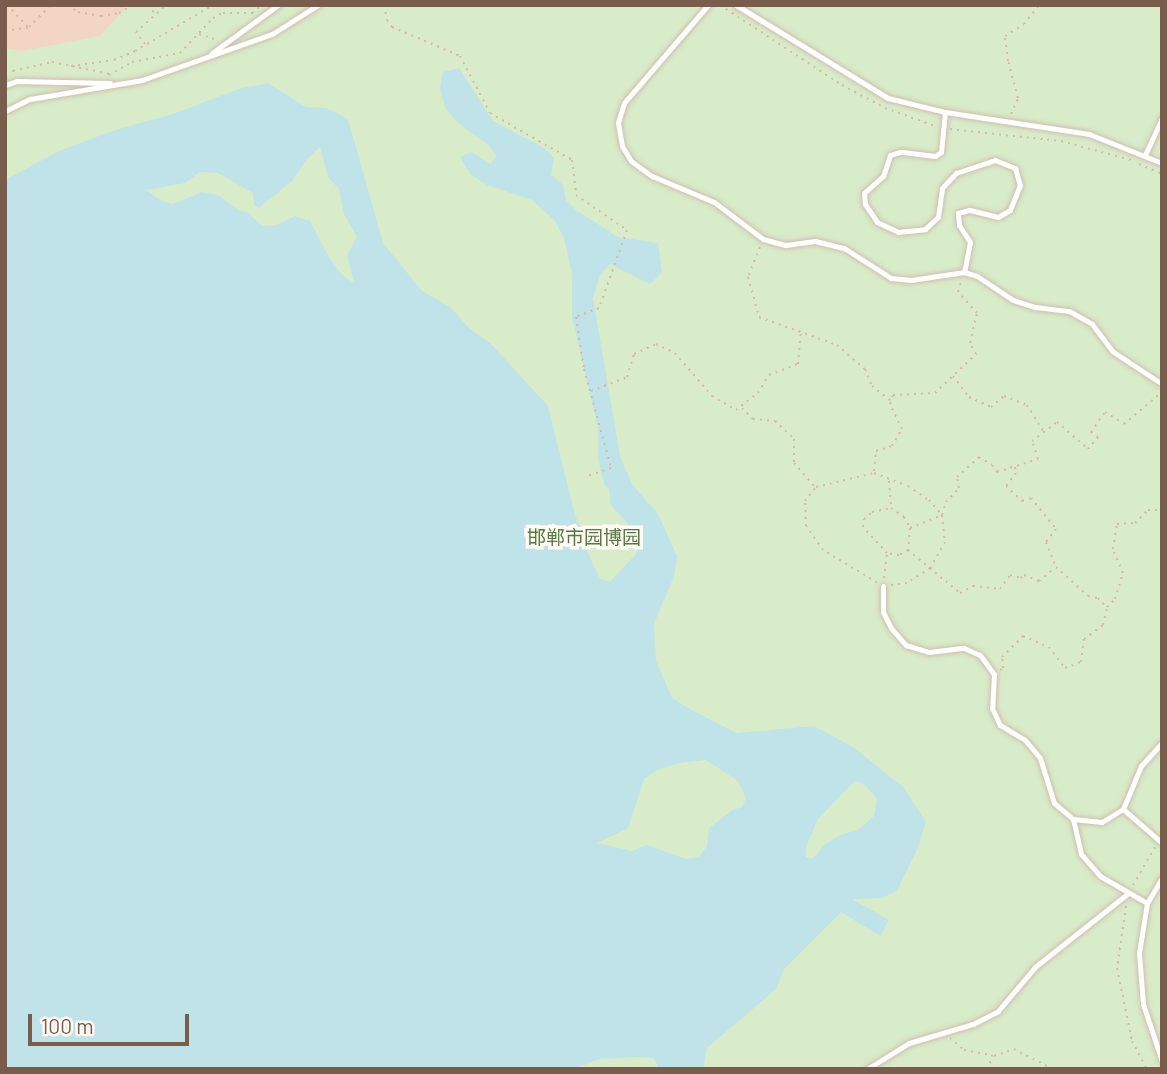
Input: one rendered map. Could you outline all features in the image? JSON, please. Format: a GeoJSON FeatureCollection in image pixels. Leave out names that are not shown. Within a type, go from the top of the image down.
{"type":"FeatureCollection","features":[{"type":"Feature","properties":{"kind":"lane"},"geometry":{"type":"LineString","coordinates":[[207,57],[262,14],[278,5]]}},
{"type":"Feature","properties":{"kind":"lane"},"geometry":{"type":"LineString","coordinates":[[5,111],[30,99],[142,80],[272,34],[318,5]]}},
{"type":"Feature","properties":{"kind":"lane"},"geometry":{"type":"LineString","coordinates":[[708,5],[625,103],[618,123],[622,146],[631,161],[652,176],[714,202],[763,239],[786,245],[815,241],[844,248],[891,278],[911,280],[964,272],[977,276],[1013,300],[1035,307],[1069,312],[1092,324],[1112,351],[1162,384]]}},
{"type":"Feature","properties":{"kind":"lane"},"geometry":{"type":"LineString","coordinates":[[736,5],[888,98],[945,112],[1089,134],[1162,163]]}},
{"type":"Feature","properties":{"kind":"lane"},"geometry":{"type":"LineString","coordinates":[[5,85],[17,81],[120,84]]}},
{"type":"Feature","properties":{"kind":"lane"},"geometry":{"type":"LineString","coordinates":[[945,112],[941,152],[935,156],[900,152],[890,155],[883,176],[864,193],[865,204],[877,222],[898,232],[925,229],[938,217],[942,188],[956,173],[995,160],[1014,168],[1020,185],[1010,210],[998,217],[969,211],[958,213],[959,225],[970,242],[964,272]]}},
{"type":"Feature","properties":{"kind":"lane"},"geometry":{"type":"LineString","coordinates":[[1145,155],[1162,118]]}},
{"type":"Feature","properties":{"kind":"lane"},"geometry":{"type":"LineString","coordinates":[[883,586],[883,612],[891,628],[906,645],[929,652],[964,649],[980,655],[993,674],[992,708],[1000,725],[1025,740],[1040,758],[1054,803],[1073,819],[1102,822],[1123,809],[1141,765],[1162,743]]}},
{"type":"Feature","properties":{"kind":"lane"},"geometry":{"type":"LineString","coordinates":[[1123,809],[1162,843]]}},
{"type":"Feature","properties":{"kind":"lane"},"geometry":{"type":"LineString","coordinates":[[1073,819],[1081,853],[1100,876],[1147,904]]}},
{"type":"Feature","properties":{"kind":"lane"},"geometry":{"type":"LineString","coordinates":[[1162,878],[1147,904],[1139,953],[1143,1004],[1162,1061]]}},
{"type":"Feature","properties":{"kind":"lane"},"geometry":{"type":"LineString","coordinates":[[867,1069],[909,1043],[973,1024],[998,1011],[1035,967],[1127,894]]}},
{"type":"Feature","properties":{"kind":"path"},"geometry":{"type":"LineString","coordinates":[[7,5],[29,27]]}},
{"type":"Feature","properties":{"kind":"path"},"geometry":{"type":"LineString","coordinates":[[5,31],[29,27],[51,5]]}},
{"type":"Feature","properties":{"kind":"path"},"geometry":{"type":"LineString","coordinates":[[68,5],[78,12],[101,16],[119,13],[133,5]]}},
{"type":"Feature","properties":{"kind":"path"},"geometry":{"type":"LineString","coordinates":[[148,5],[156,15]]}},
{"type":"Feature","properties":{"kind":"path"},"geometry":{"type":"LineString","coordinates":[[146,46],[136,32],[166,5]]}},
{"type":"Feature","properties":{"kind":"path"},"geometry":{"type":"LineString","coordinates":[[71,66],[114,60],[146,46],[213,5]]}},
{"type":"Feature","properties":{"kind":"path"},"geometry":{"type":"LineString","coordinates":[[251,13],[262,5]]}},
{"type":"Feature","properties":{"kind":"path"},"geometry":{"type":"LineString","coordinates":[[384,5],[387,20],[392,27],[460,56],[490,113],[572,160],[576,195],[626,233],[599,308],[576,317],[590,391],[611,468],[588,476]]}},
{"type":"Feature","properties":{"kind":"path"},"geometry":{"type":"LineString","coordinates":[[1008,122],[1018,98],[1007,61],[1005,36],[1024,24],[1039,5]]}},
{"type":"Feature","properties":{"kind":"path"},"geometry":{"type":"LineString","coordinates":[[99,82],[132,62],[180,54],[213,18],[223,13],[262,14]]}},
{"type":"Feature","properties":{"kind":"path"},"geometry":{"type":"LineString","coordinates":[[198,33],[225,43]]}},
{"type":"Feature","properties":{"kind":"path"},"geometry":{"type":"LineString","coordinates":[[5,70],[13,71],[52,61],[110,74]]}},
{"type":"Feature","properties":{"kind":"path"},"geometry":{"type":"LineString","coordinates":[[763,239],[748,277],[759,317],[837,345],[865,369],[872,386],[891,401],[902,429],[892,446],[876,451],[874,472]]}},
{"type":"Feature","properties":{"kind":"path"},"geometry":{"type":"LineString","coordinates":[[891,401],[893,395],[935,393],[976,354],[970,343],[977,313],[958,292],[964,272]]}},
{"type":"Feature","properties":{"kind":"path"},"geometry":{"type":"LineString","coordinates":[[590,391],[627,377],[634,354],[656,344],[675,353],[712,396],[736,410],[758,393],[769,375],[799,364],[801,331]]}},
{"type":"Feature","properties":{"kind":"path"},"geometry":{"type":"LineString","coordinates":[[953,376],[969,397],[991,407],[1004,396],[1027,405],[1044,432]]}},
{"type":"Feature","properties":{"kind":"path"},"geometry":{"type":"LineString","coordinates":[[942,515],[929,500],[874,472],[816,488],[805,501],[806,526],[823,550],[883,586],[907,583],[930,568],[945,542],[942,515],[946,502],[959,488],[957,477],[979,457],[997,472],[1038,459],[1032,441],[1056,422],[1088,449],[1098,437],[1091,432],[1105,412],[1124,425],[1162,392]]}},
{"type":"Feature","properties":{"kind":"path"},"geometry":{"type":"LineString","coordinates":[[741,407],[753,419],[775,421],[794,439],[794,463],[816,488]]}},
{"type":"Feature","properties":{"kind":"path"},"geometry":{"type":"LineString","coordinates":[[1014,467],[1016,473],[1006,486],[1022,501],[1031,498],[1056,529],[1046,542],[1056,567],[1088,596],[1098,598],[1107,607]]}},
{"type":"Feature","properties":{"kind":"path"},"geometry":{"type":"LineString","coordinates":[[889,479],[891,508]]}},
{"type":"Feature","properties":{"kind":"path"},"geometry":{"type":"LineString","coordinates":[[891,508],[904,517],[910,528],[908,550],[899,555],[887,553],[863,527],[864,519],[872,512],[891,508]]}},
{"type":"Feature","properties":{"kind":"path"},"geometry":{"type":"LineString","coordinates":[[993,674],[1003,668],[1002,657],[1023,636],[1049,647],[1065,668],[1081,662],[1084,639],[1103,625],[1107,607],[1115,599],[1123,573],[1113,550],[1117,524],[1135,523],[1148,510],[1162,510]]}},
{"type":"Feature","properties":{"kind":"path"},"geometry":{"type":"LineString","coordinates":[[910,528],[942,515]]}},
{"type":"Feature","properties":{"kind":"path"},"geometry":{"type":"LineString","coordinates":[[908,550],[960,593],[974,586],[1000,589],[1010,575],[1021,578],[1024,575],[1039,582],[1056,567]]}},
{"type":"Feature","properties":{"kind":"path"},"geometry":{"type":"LineString","coordinates":[[883,586],[887,553]]}},
{"type":"Feature","properties":{"kind":"path"},"geometry":{"type":"LineString","coordinates":[[944,1032],[964,1050],[994,1056],[1014,1048],[1053,1069]]}},
{"type":"Feature","properties":{"kind":"path"},"geometry":{"type":"LineString","coordinates":[[986,1069],[994,1056]]}},
{"type":"Feature","properties":{"kind":"green space","name":"邯郸市园博园"},"geometry":{"type":"Polygon","coordinates":[[[5,5],[1162,5],[1162,1069],[5,1069],[5,5]]]}},
{"type":"Feature","properties":{"kind":"water"},"geometry":{"type":"Polygon","coordinates":[[[459,68],[493,121],[544,148],[554,158],[551,175],[563,185],[566,200],[576,210],[618,237],[658,243],[662,272],[650,284],[610,264],[600,275],[593,298],[620,456],[632,484],[658,514],[677,556],[674,577],[654,623],[656,661],[672,698],[736,733],[814,726],[853,747],[903,787],[926,822],[918,847],[897,891],[882,898],[852,899],[889,920],[880,936],[841,912],[784,969],[776,989],[707,1048],[703,1069],[659,1069],[654,1058],[640,1057],[599,1059],[574,1069],[5,1069],[5,180],[59,151],[112,131],[173,114],[242,88],[268,83],[306,107],[326,108],[348,119],[383,243],[422,291],[450,307],[469,328],[492,345],[548,406],[574,511],[600,579],[610,582],[635,555],[642,540],[611,505],[609,489],[604,484],[598,458],[598,428],[572,317],[572,274],[564,238],[555,221],[532,200],[487,185],[470,174],[460,157],[471,152],[490,164],[497,156],[487,144],[458,123],[445,107],[440,88],[443,72],[459,68]],[[320,147],[306,160],[293,180],[259,208],[254,205],[253,193],[218,173],[200,172],[185,183],[146,190],[162,201],[173,204],[202,192],[218,195],[240,211],[247,212],[262,226],[277,225],[295,216],[310,221],[329,257],[342,275],[354,283],[347,255],[357,237],[344,214],[339,189],[328,177],[320,147]],[[706,760],[679,763],[657,770],[644,779],[628,828],[597,843],[632,851],[647,845],[686,859],[699,857],[707,846],[709,828],[733,810],[742,807],[746,798],[738,781],[706,760]],[[855,781],[818,819],[806,847],[806,857],[813,858],[824,845],[840,835],[858,830],[874,816],[877,799],[864,784],[855,781]]]}},
{"type":"Feature","properties":{"kind":"building"},"geometry":{"type":"Polygon","coordinates":[[[5,5],[128,5],[100,36],[22,51],[5,48],[5,5]]]}}]}
